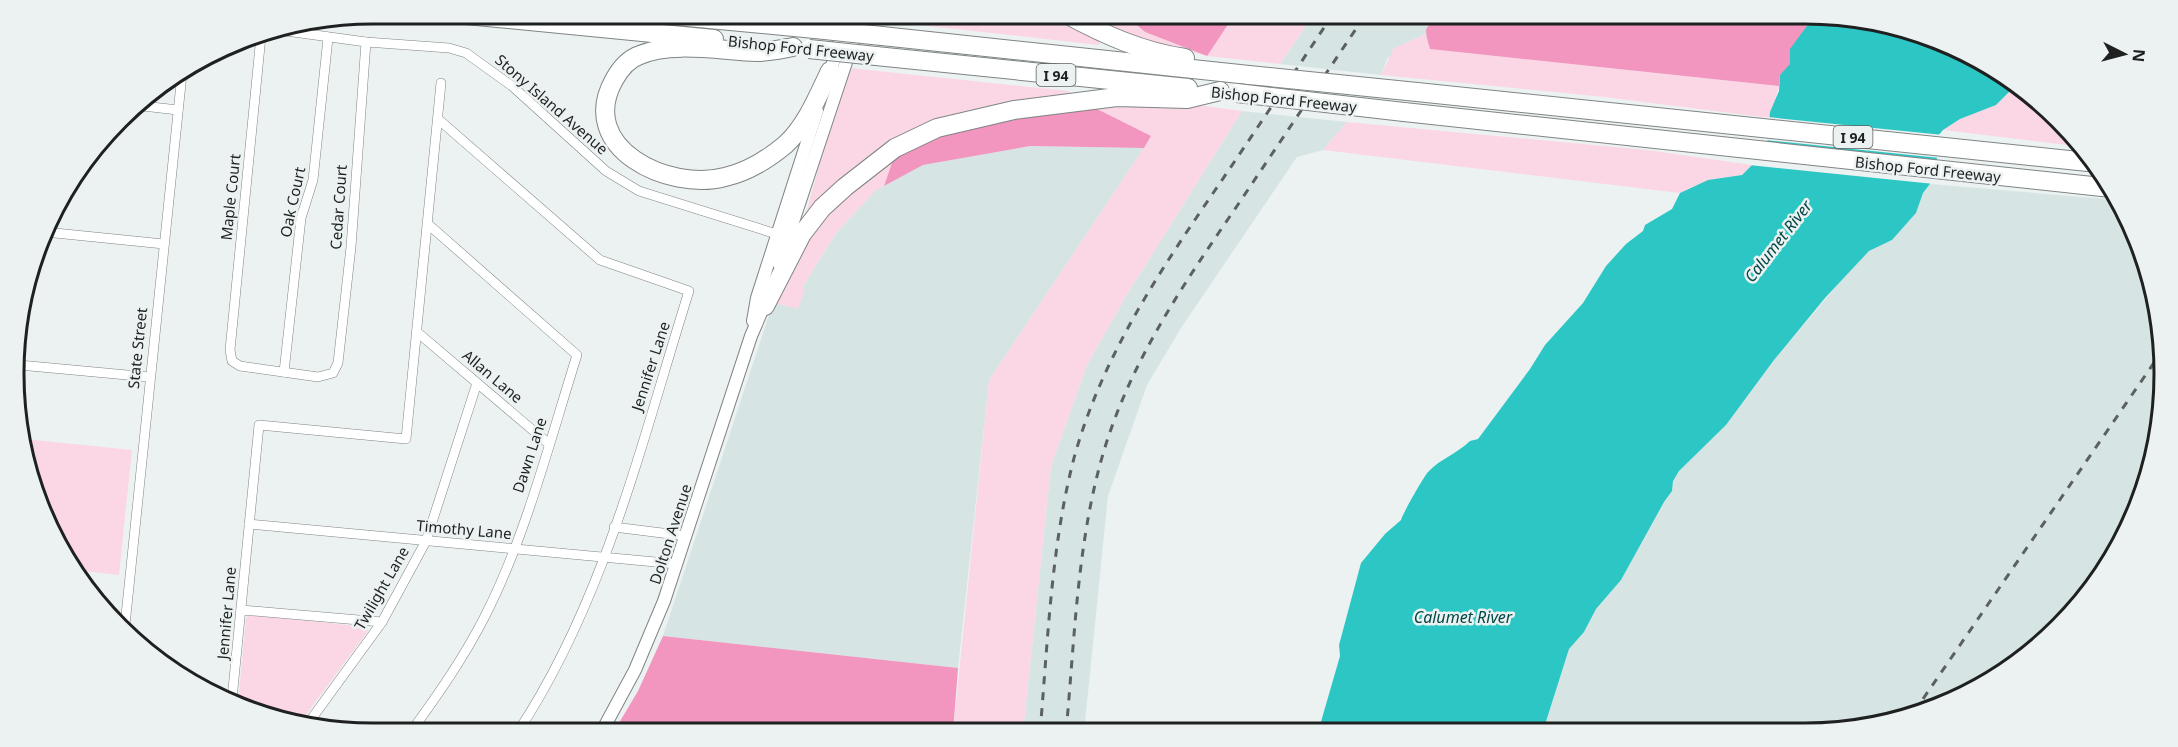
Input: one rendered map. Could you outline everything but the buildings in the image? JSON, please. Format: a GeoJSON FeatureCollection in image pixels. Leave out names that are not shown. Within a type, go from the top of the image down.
{"type":"FeatureCollection","features":[{"type":"Feature","properties":{"kind":"highway","name":"Bishop Ford Freeway"},"geometry":{"type":"LineString","coordinates":[[557,24],[1229,92],[1689,144],[2100,187]]}},
{"type":"Feature","properties":{"kind":"highway","name":"Bishop Ford Freeway"},"geometry":{"type":"LineString","coordinates":[[763,24],[2082,161]]}},
{"type":"Feature","properties":{"kind":"highway"},"geometry":{"type":"LineString","coordinates":[[782,24],[795,27]]}},
{"type":"Feature","properties":{"kind":"highway"},"geometry":{"type":"LineString","coordinates":[[1086,24],[1119,40],[1167,55],[1204,60],[1240,74]]}},
{"type":"Feature","properties":{"kind":"highway"},"geometry":{"type":"LineString","coordinates":[[801,48],[760,52],[656,48],[636,56],[620,70],[608,90],[606,111],[611,132],[619,148],[634,162],[664,174],[695,179],[724,178],[757,165],[786,144],[804,122],[830,71]]}},
{"type":"Feature","properties":{"kind":"highway"},"geometry":{"type":"LineString","coordinates":[[765,306],[802,234],[822,208],[895,148],[937,128],[1025,108],[1117,97],[1187,99],[1229,92]]}},
{"type":"Feature","properties":{"kind":"street","name":"Dolton Avenue"},"geometry":{"type":"LineString","coordinates":[[606,723],[650,637],[677,564],[751,336],[765,306],[830,71],[846,24]]}},
{"type":"Feature","properties":{"kind":"street","name":"Dolton Avenue"},"geometry":{"type":"LineString","coordinates":[[751,336],[757,298],[783,236],[858,24]]}},
{"type":"Feature","properties":{"kind":"street","name":"Stony Island Avenue"},"geometry":{"type":"LineString","coordinates":[[297,33],[366,42],[449,48],[466,53],[512,86],[606,171],[639,191],[783,236]]}},
{"type":"Feature","properties":{"kind":"street","name":"Oak Court"},"geometry":{"type":"LineString","coordinates":[[284,372],[301,218],[313,180],[328,38]]}},
{"type":"Feature","properties":{"kind":"street","name":"Cedar Court"},"geometry":{"type":"LineString","coordinates":[[284,372],[318,377],[333,373],[338,363],[351,247],[366,42]]}},
{"type":"Feature","properties":{"kind":"street","name":"Maple Court"},"geometry":{"type":"LineString","coordinates":[[260,43],[230,350],[232,361],[240,366],[284,372]]}},
{"type":"Feature","properties":{"kind":"street","name":"State Street"},"geometry":{"type":"LineString","coordinates":[[125,620],[181,82]]}},
{"type":"Feature","properties":{"kind":"street","name":"Jennifer Lane"},"geometry":{"type":"LineString","coordinates":[[233,693],[259,424],[406,439],[429,225],[441,83]]}},
{"type":"Feature","properties":{"kind":"street"},"geometry":{"type":"LineString","coordinates":[[148,107],[178,110]]}},
{"type":"Feature","properties":{"kind":"street","name":"Jennifer Lane"},"geometry":{"type":"LineString","coordinates":[[438,119],[600,260],[689,291],[604,556],[576,627],[523,723]]}},
{"type":"Feature","properties":{"kind":"street","name":"Dawn Lane"},"geometry":{"type":"LineString","coordinates":[[417,723],[447,683],[485,617],[514,549],[577,355],[429,225]]}},
{"type":"Feature","properties":{"kind":"street"},"geometry":{"type":"LineString","coordinates":[[54,233],[164,244]]}},
{"type":"Feature","properties":{"kind":"street","name":"Allan Lane"},"geometry":{"type":"LineString","coordinates":[[417,332],[549,444]]}},
{"type":"Feature","properties":{"kind":"street"},"geometry":{"type":"LineString","coordinates":[[24,365],[149,377]]}},
{"type":"Feature","properties":{"kind":"street","name":"Twilight Lane"},"geometry":{"type":"LineString","coordinates":[[313,717],[382,622],[426,541],[477,383]]}},
{"type":"Feature","properties":{"kind":"street","name":"Timothy Lane"},"geometry":{"type":"LineString","coordinates":[[249,524],[677,564]]}},
{"type":"Feature","properties":{"kind":"street"},"geometry":{"type":"LineString","coordinates":[[614,527],[686,536]]}},
{"type":"Feature","properties":{"kind":"street"},"geometry":{"type":"LineString","coordinates":[[241,610],[382,622]]}},
{"type":"Feature","properties":{"kind":"shaded area"},"geometry":{"type":"Polygon","coordinates":[[[910,24],[1074,24],[1102,39],[1099,45],[910,24]]]}},
{"type":"Feature","properties":{"kind":"shaded area"},"geometry":{"type":"Polygon","coordinates":[[[1103,24],[1136,24],[1145,32],[1204,55],[1136,39],[1103,24]]]}},
{"type":"Feature","properties":{"kind":"shaded area"},"geometry":{"type":"Polygon","coordinates":[[[1136,24],[1228,24],[1207,56],[1145,32],[1136,24]]]}},
{"type":"Feature","properties":{"kind":"shaded area"},"geometry":{"type":"Polygon","coordinates":[[[1228,24],[1307,24],[1280,64],[1206,56],[1228,24]]]}},
{"type":"Feature","properties":{"kind":"shaded area"},"geometry":{"type":"Polygon","coordinates":[[[1307,24],[1428,24],[1426,34],[1405,43],[1387,59],[1381,75],[1280,64],[1307,24]]]}},
{"type":"Feature","properties":{"kind":"shaded area"},"geometry":{"type":"Polygon","coordinates":[[[1431,24],[1809,24],[1788,69],[1780,75],[1779,86],[1430,49],[1426,34],[1431,24]]]}},
{"type":"Feature","properties":{"kind":"shaded area"},"geometry":{"type":"Polygon","coordinates":[[[1426,34],[1430,49],[1779,86],[1770,118],[1604,97],[1381,75],[1394,48],[1426,34]]]}},
{"type":"Feature","properties":{"kind":"shaded area"},"geometry":{"type":"Polygon","coordinates":[[[850,68],[1069,91],[1068,95],[959,115],[806,214],[826,139],[850,68]]]}},
{"type":"Feature","properties":{"kind":"shaded area"},"geometry":{"type":"Polygon","coordinates":[[[2010,91],[2052,126],[2069,145],[1943,130],[1960,119],[1996,105],[2010,91]]]}},
{"type":"Feature","properties":{"kind":"shaded area"},"geometry":{"type":"Polygon","coordinates":[[[1189,104],[1242,111],[1126,296],[1087,365],[1051,466],[1024,723],[954,723],[989,380],[1151,137],[1089,105],[1189,104]]]}},
{"type":"Feature","properties":{"kind":"shaded area"},"geometry":{"type":"Polygon","coordinates":[[[1089,105],[1151,136],[1144,148],[1030,146],[923,165],[884,186],[894,157],[946,133],[976,124],[1089,105]]]}},
{"type":"Feature","properties":{"kind":"shaded area"},"geometry":{"type":"Polygon","coordinates":[[[1242,111],[1347,122],[1323,150],[1297,157],[1181,328],[1147,385],[1108,496],[1085,723],[1024,723],[1051,466],[1087,365],[1126,296],[1242,111]]]}},
{"type":"Feature","properties":{"kind":"shaded area"},"geometry":{"type":"Polygon","coordinates":[[[1347,122],[1647,150],[1752,165],[1742,175],[1708,180],[1680,193],[1323,150],[1347,122]]]}},
{"type":"Feature","properties":{"kind":"shaded area"},"geometry":{"type":"Polygon","coordinates":[[[1030,146],[1144,148],[989,380],[958,668],[663,636],[774,300],[802,288],[836,233],[876,190],[923,165],[1030,146]]]}},
{"type":"Feature","properties":{"kind":"shaded area"},"geometry":{"type":"Polygon","coordinates":[[[894,157],[884,186],[876,190],[836,233],[802,288],[805,289],[798,309],[778,304],[774,300],[805,241],[841,198],[894,157]]]}},
{"type":"Feature","properties":{"kind":"shaded area"},"geometry":{"type":"Polygon","coordinates":[[[1930,184],[2107,199],[2118,219],[2135,261],[2147,305],[2153,351],[2153,396],[2147,442],[2135,486],[2118,528],[2095,568],[2052,621],[1999,664],[1959,687],[1895,711],[1850,720],[1804,723],[1546,723],[1569,649],[1584,632],[1596,609],[1621,580],[1672,491],[1673,481],[1679,471],[1726,425],[1774,360],[1845,276],[1869,251],[1892,240],[1916,213],[1923,193],[1930,184]]]}},
{"type":"Feature","properties":{"kind":"shaded area"},"geometry":{"type":"Polygon","coordinates":[[[31,440],[132,450],[119,575],[85,571],[83,568],[51,507],[36,464],[31,440]]]}},
{"type":"Feature","properties":{"kind":"shaded area"},"geometry":{"type":"Polygon","coordinates":[[[248,616],[366,627],[368,631],[305,716],[239,695],[248,616]]]}},
{"type":"Feature","properties":{"kind":"shaded area"},"geometry":{"type":"Polygon","coordinates":[[[663,636],[958,668],[954,723],[619,723],[638,691],[663,636]]]}},
{"type":"Feature","properties":{"kind":"water","name":"Calumet River"},"geometry":{"type":"Polygon","coordinates":[[[1808,24],[1873,31],[1917,43],[1959,60],[2010,91],[1996,105],[1960,119],[1943,130],[1938,136],[1936,176],[1923,193],[1916,213],[1892,240],[1869,251],[1825,298],[1774,360],[1726,425],[1679,471],[1673,481],[1672,491],[1621,580],[1596,609],[1584,632],[1569,649],[1546,723],[1321,723],[1340,656],[1339,645],[1361,563],[1385,534],[1401,520],[1428,472],[1470,441],[1478,439],[1545,345],[1583,303],[1606,266],[1626,244],[1643,231],[1645,225],[1672,209],[1680,193],[1708,180],[1742,175],[1752,165],[1759,165],[1767,146],[1770,112],[1779,91],[1780,75],[1790,64],[1790,49],[1808,24]]]}},
{"type":"Feature","properties":{"kind":"pier"},"geometry":{"type":"Polygon","coordinates":[[[1767,117],[1943,135],[1940,158],[1765,140],[1767,117]]]}},
{"type":"Feature","properties":{"kind":"pier"},"geometry":{"type":"Polygon","coordinates":[[[1764,146],[1939,178],[1934,184],[1749,165],[1757,162],[1764,146]]]}},
{"type":"Feature","properties":{"kind":"railway"},"geometry":{"type":"LineString","coordinates":[[1041,723],[1051,594],[1060,525],[1074,458],[1100,384],[1135,314],[1155,281],[1326,24]]}},
{"type":"Feature","properties":{"kind":"railway"},"geometry":{"type":"LineString","coordinates":[[1067,723],[1078,587],[1089,514],[1106,444],[1131,380],[1180,292],[1359,24]]}},
{"type":"Feature","properties":{"kind":"railway"},"geometry":{"type":"LineString","coordinates":[[1920,703],[2154,363]]}}]}
